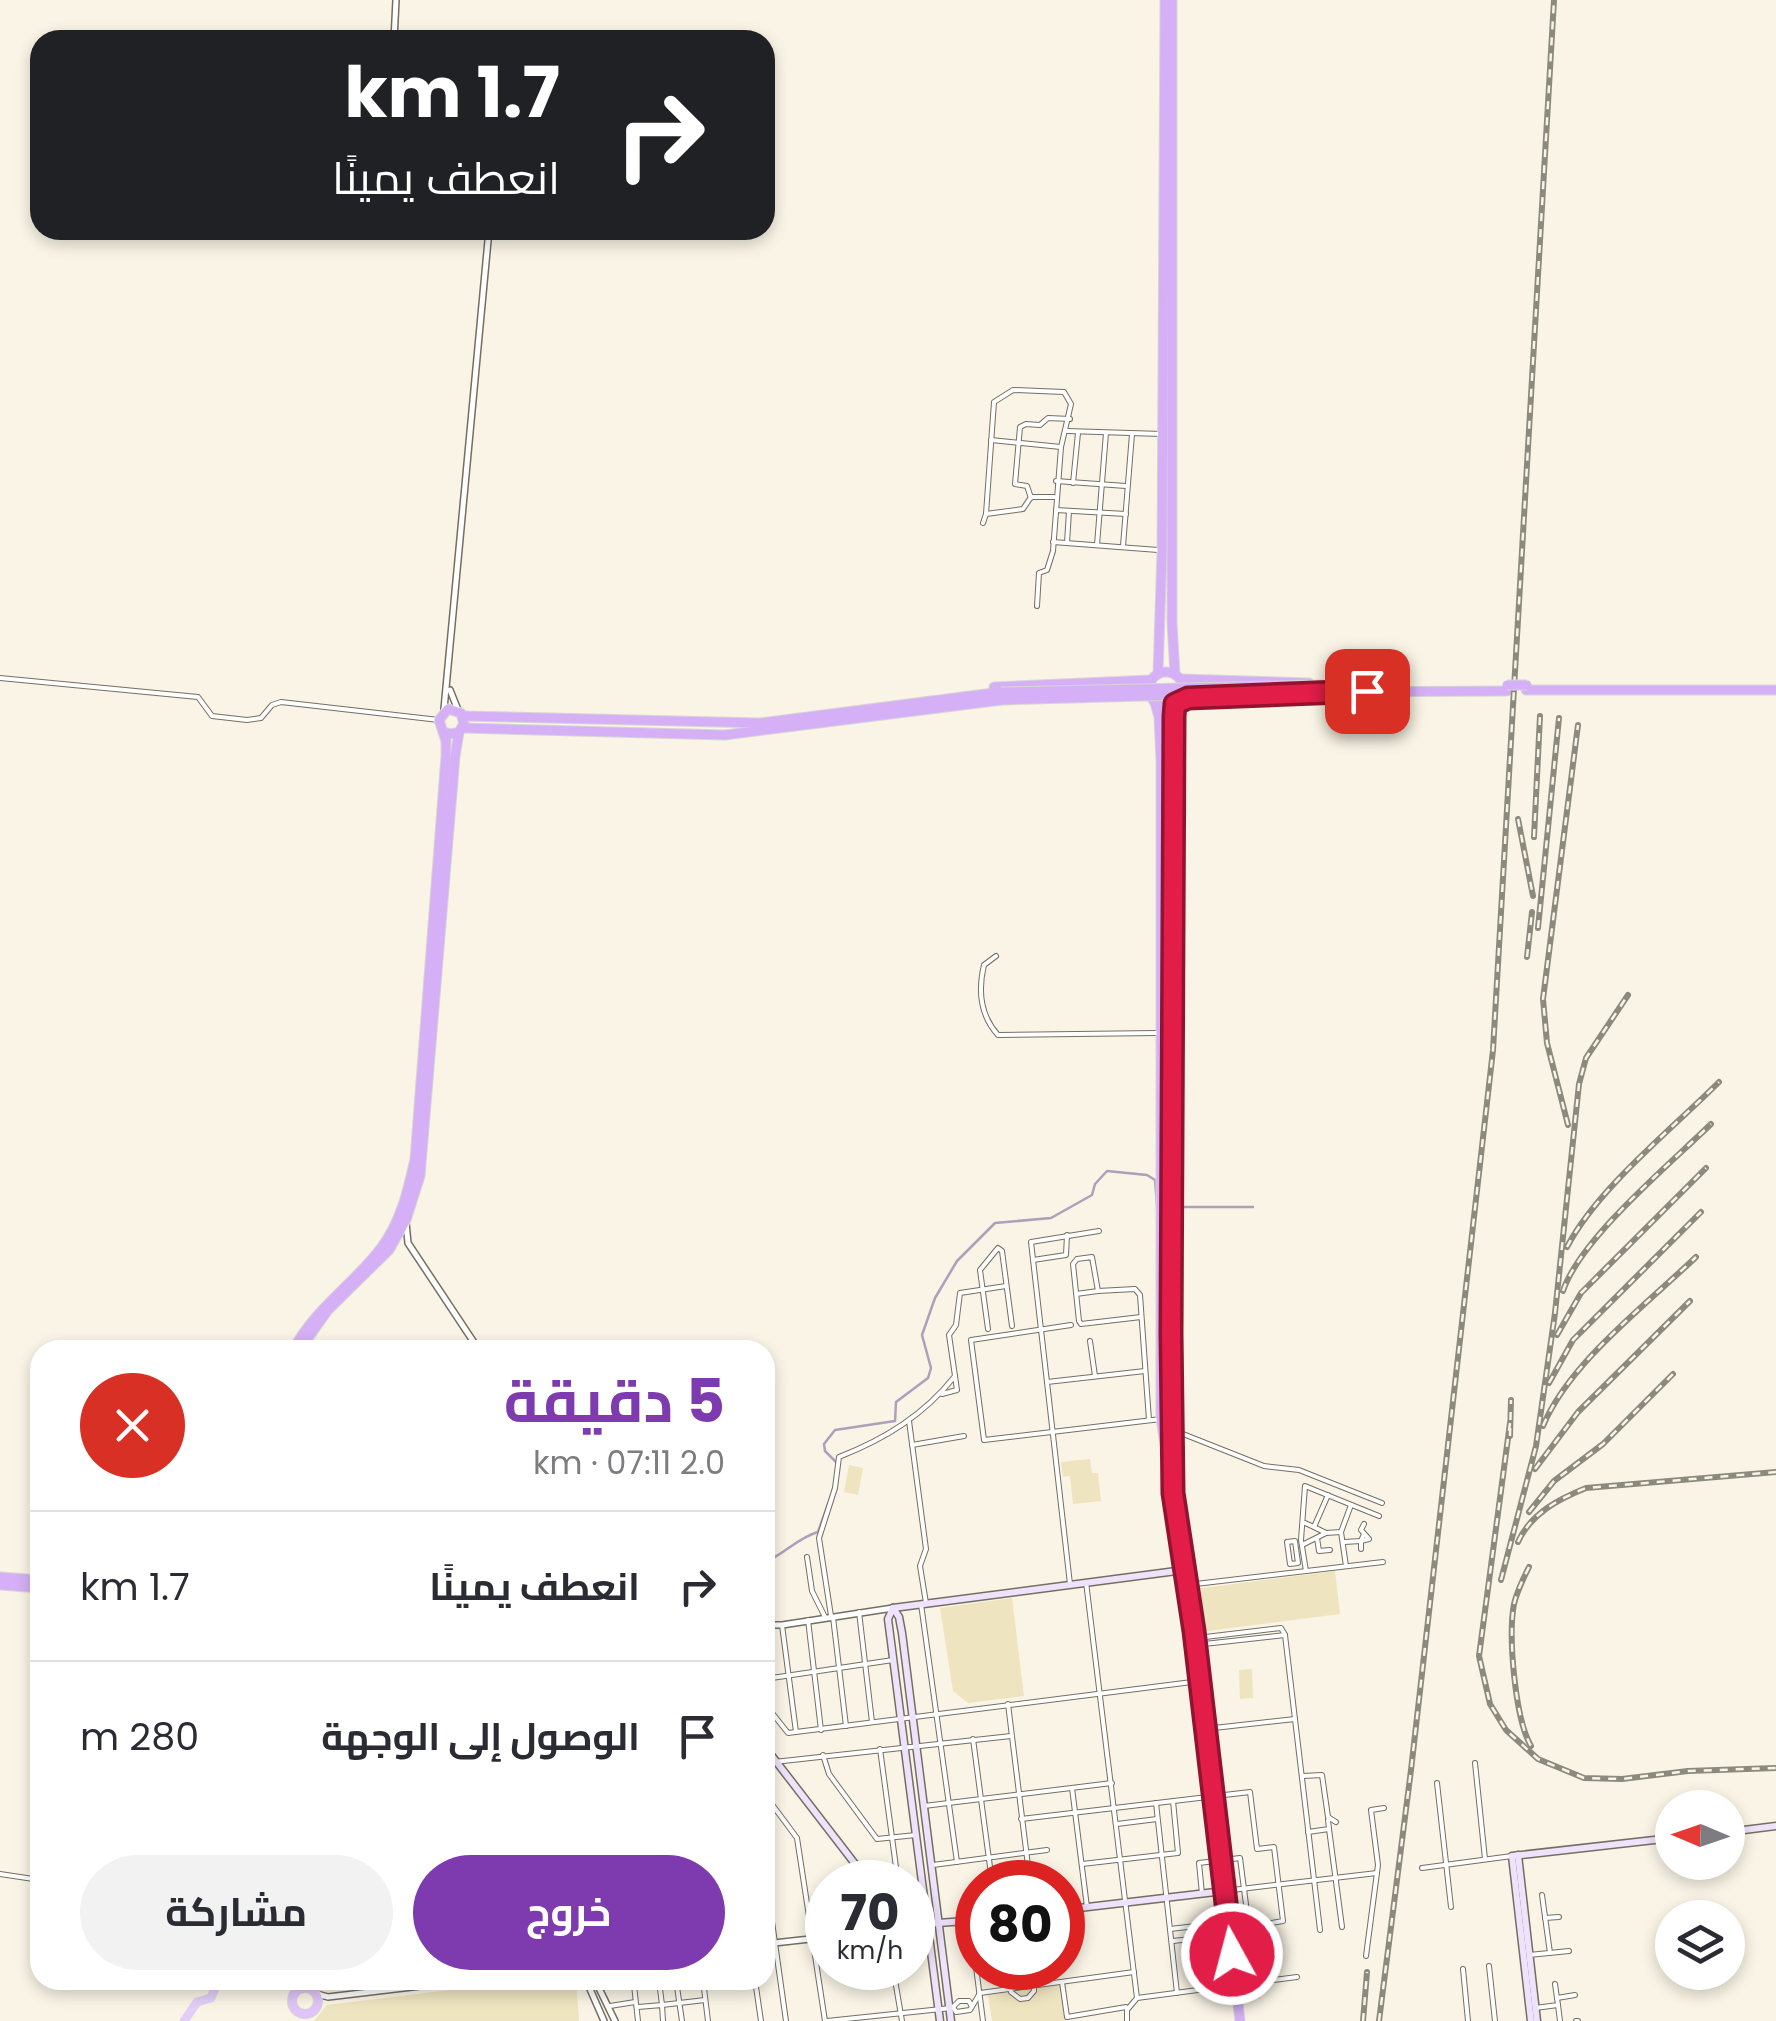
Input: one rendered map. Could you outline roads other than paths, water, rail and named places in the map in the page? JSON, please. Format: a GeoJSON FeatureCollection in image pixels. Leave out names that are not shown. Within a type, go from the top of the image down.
{"type":"FeatureCollection","features":[{"type":"Feature","properties":{"kind":"highway"},"geometry":{"type":"LineString","coordinates":[[1166,1372],[1160,746],[1148,690],[1154,677],[1162,551],[1169,0]]}},
{"type":"Feature","properties":{"kind":"highway"},"geometry":{"type":"LineString","coordinates":[[1169,0],[1172,623],[1177,676],[1183,692],[1177,702],[1172,765],[1166,1426],[1240,2021]]}},
{"type":"Feature","properties":{"kind":"highway"},"geometry":{"type":"LineString","coordinates":[[952,700],[966,691],[1177,676],[1294,680],[1323,688]]}},
{"type":"Feature","properties":{"kind":"highway"},"geometry":{"type":"LineString","coordinates":[[303,1340],[327,1302],[383,1246],[410,1183],[446,756],[441,716],[460,713],[760,723],[1001,696],[1323,688],[1776,687]]}},
{"type":"Feature","properties":{"kind":"highway"},"geometry":{"type":"LineString","coordinates":[[444,732],[725,735],[802,728],[952,700],[1153,701],[1165,707],[1177,702],[1294,696],[1323,688]]}},
{"type":"Feature","properties":{"kind":"highway"},"geometry":{"type":"LineString","coordinates":[[305,1340],[328,1310],[382,1258],[406,1220],[420,1176],[460,713]]}},
{"type":"Feature","properties":{"kind":"highway"},"geometry":{"type":"LineString","coordinates":[[0,1581],[30,1580]]}},
{"type":"Feature","properties":{"kind":"highway"},"geometry":{"type":"LineString","coordinates":[[0,1581],[30,1586]]}},
{"type":"Feature","properties":{"kind":"main road"},"geometry":{"type":"LineString","coordinates":[[893,1608],[1185,1570]]}},
{"type":"Feature","properties":{"kind":"main road"},"geometry":{"type":"LineString","coordinates":[[893,1608],[888,1619],[919,1860]]}},
{"type":"Feature","properties":{"kind":"main road"},"geometry":{"type":"LineString","coordinates":[[893,1608],[899,1617],[932,1860]]}},
{"type":"Feature","properties":{"kind":"main road"},"geometry":{"type":"LineString","coordinates":[[776,1761],[855,1860]]}},
{"type":"Feature","properties":{"kind":"main road"},"geometry":{"type":"LineString","coordinates":[[1745,1830],[1776,1826]]}},
{"type":"Feature","properties":{"kind":"main road"},"geometry":{"type":"LineString","coordinates":[[1515,1855],[1655,1840]]}},
{"type":"Feature","properties":{"kind":"main road"},"geometry":{"type":"LineString","coordinates":[[1515,1855],[1534,2021]]}},
{"type":"Feature","properties":{"kind":"main road"},"geometry":{"type":"LineString","coordinates":[[1515,1855],[1534,2021]]}},
{"type":"Feature","properties":{"kind":"main road"},"geometry":{"type":"LineString","coordinates":[[935,1880],[951,2021]]}},
{"type":"Feature","properties":{"kind":"main road"},"geometry":{"type":"LineString","coordinates":[[1087,1907],[1224,1891]]}},
{"type":"Feature","properties":{"kind":"main road"},"geometry":{"type":"LineString","coordinates":[[935,1924],[955,1923]]}},
{"type":"Feature","properties":{"kind":"main road"},"geometry":{"type":"LineString","coordinates":[[935,1984],[940,2021]]}},
{"type":"Feature","properties":{"kind":"main road"},"geometry":{"type":"LineString","coordinates":[[299,1990],[292,2002],[310,2011]]}},
{"type":"Feature","properties":{"kind":"street"},"geometry":{"type":"LineString","coordinates":[[394,30],[396,0]]}},
{"type":"Feature","properties":{"kind":"street"},"geometry":{"type":"LineString","coordinates":[[0,678],[198,697],[212,716],[247,720],[260,718],[272,705],[281,702],[441,716],[448,682],[488,240]]}},
{"type":"Feature","properties":{"kind":"street"},"geometry":{"type":"LineString","coordinates":[[983,523],[994,402],[1013,390],[1064,392],[1071,404],[1070,419],[1056,481],[1053,542],[1048,568],[1038,578],[1037,606]]}},
{"type":"Feature","properties":{"kind":"street"},"geometry":{"type":"LineString","coordinates":[[1056,497],[1031,498],[1027,486],[1015,484],[1017,443],[1022,425],[1040,425],[1048,418],[1070,419]]}},
{"type":"Feature","properties":{"kind":"street"},"geometry":{"type":"LineString","coordinates":[[1067,431],[1162,434]]}},
{"type":"Feature","properties":{"kind":"street"},"geometry":{"type":"LineString","coordinates":[[1073,483],[1078,432]]}},
{"type":"Feature","properties":{"kind":"street"},"geometry":{"type":"LineString","coordinates":[[1097,545],[1106,433]]}},
{"type":"Feature","properties":{"kind":"street"},"geometry":{"type":"LineString","coordinates":[[1124,546],[1132,434]]}},
{"type":"Feature","properties":{"kind":"street"},"geometry":{"type":"LineString","coordinates":[[991,440],[1061,446]]}},
{"type":"Feature","properties":{"kind":"street"},"geometry":{"type":"LineString","coordinates":[[1056,481],[1128,486]]}},
{"type":"Feature","properties":{"kind":"street"},"geometry":{"type":"LineString","coordinates":[[986,514],[1024,509],[1031,498]]}},
{"type":"Feature","properties":{"kind":"street"},"geometry":{"type":"LineString","coordinates":[[1055,510],[1126,514]]}},
{"type":"Feature","properties":{"kind":"street"},"geometry":{"type":"LineString","coordinates":[[1067,544],[1068,511]]}},
{"type":"Feature","properties":{"kind":"street"},"geometry":{"type":"LineString","coordinates":[[1053,542],[1162,551]]}},
{"type":"Feature","properties":{"kind":"street"},"geometry":{"type":"LineString","coordinates":[[448,682],[460,713]]}},
{"type":"Feature","properties":{"kind":"street"},"geometry":{"type":"LineString","coordinates":[[996,956],[984,965],[981,979],[984,1016],[998,1035],[1162,1033]]}},
{"type":"Feature","properties":{"kind":"street"},"geometry":{"type":"LineString","coordinates":[[406,1220],[408,1243],[472,1340]]}},
{"type":"Feature","properties":{"kind":"street"},"geometry":{"type":"LineString","coordinates":[[1070,1584],[1032,1260],[1033,1239],[1099,1230]]}},
{"type":"Feature","properties":{"kind":"street"},"geometry":{"type":"LineString","coordinates":[[1032,1260],[1068,1254],[1067,1235]]}},
{"type":"Feature","properties":{"kind":"street"},"geometry":{"type":"LineString","coordinates":[[988,1329],[981,1266],[999,1248],[1012,1326]]}},
{"type":"Feature","properties":{"kind":"street"},"geometry":{"type":"LineString","coordinates":[[1098,1291],[1094,1259],[1090,1256],[1074,1260],[1081,1324],[1141,1317]]}},
{"type":"Feature","properties":{"kind":"street"},"geometry":{"type":"LineString","coordinates":[[941,1394],[957,1390],[949,1335],[957,1320],[959,1296],[962,1292],[1006,1286]]}},
{"type":"Feature","properties":{"kind":"street"},"geometry":{"type":"LineString","coordinates":[[1076,1294],[1135,1289],[1140,1294],[1149,1420]]}},
{"type":"Feature","properties":{"kind":"street"},"geometry":{"type":"LineString","coordinates":[[1071,1325],[972,1339],[984,1440],[1149,1420],[1264,1466],[1299,1470],[1382,1503]]}},
{"type":"Feature","properties":{"kind":"street"},"geometry":{"type":"LineString","coordinates":[[1090,1341],[1095,1377]]}},
{"type":"Feature","properties":{"kind":"street"},"geometry":{"type":"LineString","coordinates":[[1047,1382],[1145,1371]]}},
{"type":"Feature","properties":{"kind":"street"},"geometry":{"type":"LineString","coordinates":[[846,1727],[820,1538],[836,1488],[838,1458],[869,1446],[909,1421],[956,1376]]}},
{"type":"Feature","properties":{"kind":"street"},"geometry":{"type":"LineString","coordinates":[[909,1421],[926,1549],[920,1566],[924,1603],[957,1860]]}},
{"type":"Feature","properties":{"kind":"street"},"geometry":{"type":"LineString","coordinates":[[912,1445],[964,1436]]}},
{"type":"Feature","properties":{"kind":"street"},"geometry":{"type":"LineString","coordinates":[[1306,1571],[1300,1549],[1295,1540],[1287,1542],[1290,1564],[1298,1563],[1300,1549],[1303,1522],[1305,1486],[1379,1516]]}},
{"type":"Feature","properties":{"kind":"street"},"geometry":{"type":"LineString","coordinates":[[1314,1528],[1328,1496]]}},
{"type":"Feature","properties":{"kind":"street"},"geometry":{"type":"LineString","coordinates":[[1346,1566],[1341,1532],[1351,1505]]}},
{"type":"Feature","properties":{"kind":"street"},"geometry":{"type":"LineString","coordinates":[[1321,1511],[1332,1515]]}},
{"type":"Feature","properties":{"kind":"street"},"geometry":{"type":"LineString","coordinates":[[1303,1522],[1326,1533]]}},
{"type":"Feature","properties":{"kind":"street"},"geometry":{"type":"LineString","coordinates":[[1362,1549],[1364,1524]]}},
{"type":"Feature","properties":{"kind":"street"},"geometry":{"type":"LineString","coordinates":[[1289,1553],[1326,1533],[1341,1532]]}},
{"type":"Feature","properties":{"kind":"street"},"geometry":{"type":"LineString","coordinates":[[1317,1538],[1319,1551],[1330,1550]]}},
{"type":"Feature","properties":{"kind":"street"},"geometry":{"type":"LineString","coordinates":[[1342,1542],[1361,1541]]}},
{"type":"Feature","properties":{"kind":"street"},"geometry":{"type":"LineString","coordinates":[[808,1558],[812,1592],[829,1617]]}},
{"type":"Feature","properties":{"kind":"street"},"geometry":{"type":"LineString","coordinates":[[1188,1586],[1383,1562]]}},
{"type":"Feature","properties":{"kind":"street"},"geometry":{"type":"LineString","coordinates":[[1086,1582],[1137,1998],[1127,2010],[1127,2021]]}},
{"type":"Feature","properties":{"kind":"street"},"geometry":{"type":"LineString","coordinates":[[775,1625],[893,1608]]}},
{"type":"Feature","properties":{"kind":"street"},"geometry":{"type":"LineString","coordinates":[[859,1612],[873,1724]]}},
{"type":"Feature","properties":{"kind":"street"},"geometry":{"type":"LineString","coordinates":[[808,1620],[821,1730]]}},
{"type":"Feature","properties":{"kind":"street"},"geometry":{"type":"LineString","coordinates":[[782,1625],[796,1732]]}},
{"type":"Feature","properties":{"kind":"street"},"geometry":{"type":"LineString","coordinates":[[1195,1642],[1282,1628],[1285,1634],[1320,1930]]}},
{"type":"Feature","properties":{"kind":"street"},"geometry":{"type":"LineString","coordinates":[[1195,1642],[1285,1634]]}},
{"type":"Feature","properties":{"kind":"street"},"geometry":{"type":"LineString","coordinates":[[775,1677],[893,1660]]}},
{"type":"Feature","properties":{"kind":"street"},"geometry":{"type":"LineString","coordinates":[[775,1716],[788,1733],[1200,1681]]}},
{"type":"Feature","properties":{"kind":"street"},"geometry":{"type":"LineString","coordinates":[[1008,1704],[1027,1860]]}},
{"type":"Feature","properties":{"kind":"street"},"geometry":{"type":"LineString","coordinates":[[1205,1729],[1295,1718]]}},
{"type":"Feature","properties":{"kind":"street"},"geometry":{"type":"LineString","coordinates":[[776,1761],[1011,1736]]}},
{"type":"Feature","properties":{"kind":"street"},"geometry":{"type":"LineString","coordinates":[[974,1740],[989,1858]]}},
{"type":"Feature","properties":{"kind":"street"},"geometry":{"type":"LineString","coordinates":[[880,1749],[895,1860]]}},
{"type":"Feature","properties":{"kind":"street"},"geometry":{"type":"LineString","coordinates":[[824,1756],[829,1774],[877,1839],[916,1835]]}},
{"type":"Feature","properties":{"kind":"street"},"geometry":{"type":"LineString","coordinates":[[1475,1762],[1485,1859]]}},
{"type":"Feature","properties":{"kind":"street"},"geometry":{"type":"LineString","coordinates":[[1302,1776],[1322,1775],[1342,1927]]}},
{"type":"Feature","properties":{"kind":"street"},"geometry":{"type":"LineString","coordinates":[[924,1806],[1112,1783]]}},
{"type":"Feature","properties":{"kind":"street"},"geometry":{"type":"LineString","coordinates":[[1438,1783],[1450,1907]]}},
{"type":"Feature","properties":{"kind":"street"},"geometry":{"type":"LineString","coordinates":[[1072,1788],[1081,1860]]}},
{"type":"Feature","properties":{"kind":"street"},"geometry":{"type":"LineString","coordinates":[[1021,1819],[1250,1792],[1258,1848],[1274,1847],[1279,1884],[1283,1922],[1266,1924],[1274,1980]]}},
{"type":"Feature","properties":{"kind":"street"},"geometry":{"type":"LineString","coordinates":[[1085,1864],[1178,1853],[1173,1802]]}},
{"type":"Feature","properties":{"kind":"street"},"geometry":{"type":"LineString","coordinates":[[1156,1803],[1177,1993]]}},
{"type":"Feature","properties":{"kind":"street"},"geometry":{"type":"LineString","coordinates":[[775,1808],[797,1838],[805,1886]]}},
{"type":"Feature","properties":{"kind":"street"},"geometry":{"type":"LineString","coordinates":[[1366,1956],[1376,1873],[1371,1810],[1384,1808]]}},
{"type":"Feature","properties":{"kind":"street"},"geometry":{"type":"LineString","coordinates":[[1328,1817],[1336,1822]]}},
{"type":"Feature","properties":{"kind":"street"},"geometry":{"type":"LineString","coordinates":[[1117,1824],[1158,1819]]}},
{"type":"Feature","properties":{"kind":"street"},"geometry":{"type":"LineString","coordinates":[[1308,1832],[1330,1829]]}},
{"type":"Feature","properties":{"kind":"street"},"geometry":{"type":"LineString","coordinates":[[973,1860],[1047,1850]]}},
{"type":"Feature","properties":{"kind":"street"},"geometry":{"type":"LineString","coordinates":[[1422,1868],[1515,1855]]}},
{"type":"Feature","properties":{"kind":"street"},"geometry":{"type":"LineString","coordinates":[[1170,1929],[1248,1920],[1240,1858],[1199,1863],[1202,1894]]}},
{"type":"Feature","properties":{"kind":"street"},"geometry":{"type":"LineString","coordinates":[[1224,1891],[1376,1873]]}},
{"type":"Feature","properties":{"kind":"street"},"geometry":{"type":"LineString","coordinates":[[0,1874],[30,1878]]}},
{"type":"Feature","properties":{"kind":"street"},"geometry":{"type":"LineString","coordinates":[[1085,1890],[1087,1907]]}},
{"type":"Feature","properties":{"kind":"street"},"geometry":{"type":"LineString","coordinates":[[1542,1895],[1550,1953]]}},
{"type":"Feature","properties":{"kind":"street"},"geometry":{"type":"LineString","coordinates":[[1545,1918],[1559,1917]]}},
{"type":"Feature","properties":{"kind":"street"},"geometry":{"type":"LineString","coordinates":[[775,1937],[786,2021]]}},
{"type":"Feature","properties":{"kind":"street"},"geometry":{"type":"LineString","coordinates":[[776,1943],[805,1939]]}},
{"type":"Feature","properties":{"kind":"street"},"geometry":{"type":"LineString","coordinates":[[1172,1942],[1191,1939],[1198,1990]]}},
{"type":"Feature","properties":{"kind":"street"},"geometry":{"type":"LineString","coordinates":[[1529,1956],[1570,1951]]}},
{"type":"Feature","properties":{"kind":"street"},"geometry":{"type":"LineString","coordinates":[[1489,1966],[1494,2021]]}},
{"type":"Feature","properties":{"kind":"street"},"geometry":{"type":"LineString","coordinates":[[1463,1968],[1468,2021]]}},
{"type":"Feature","properties":{"kind":"street"},"geometry":{"type":"LineString","coordinates":[[1085,1979],[1134,1972]]}},
{"type":"Feature","properties":{"kind":"street"},"geometry":{"type":"LineString","coordinates":[[1137,1998],[1297,1977]]}},
{"type":"Feature","properties":{"kind":"street"},"geometry":{"type":"LineString","coordinates":[[1554,1984],[1560,2021]]}},
{"type":"Feature","properties":{"kind":"street"},"geometry":{"type":"LineString","coordinates":[[310,2011],[328,1998],[391,1990]]}},
{"type":"Feature","properties":{"kind":"street"},"geometry":{"type":"LineString","coordinates":[[590,1990],[604,2021]]}},
{"type":"Feature","properties":{"kind":"street"},"geometry":{"type":"LineString","coordinates":[[600,1990],[615,2021]]}},
{"type":"Feature","properties":{"kind":"street"},"geometry":{"type":"LineString","coordinates":[[634,1990],[638,2021]]}},
{"type":"Feature","properties":{"kind":"street"},"geometry":{"type":"LineString","coordinates":[[660,1990],[663,2021]]}},
{"type":"Feature","properties":{"kind":"street"},"geometry":{"type":"LineString","coordinates":[[678,1990],[682,2021]]}},
{"type":"Feature","properties":{"kind":"street"},"geometry":{"type":"LineString","coordinates":[[704,1990],[708,2021]]}},
{"type":"Feature","properties":{"kind":"street"},"geometry":{"type":"LineString","coordinates":[[756,1990],[761,2021]]}},
{"type":"Feature","properties":{"kind":"street"},"geometry":{"type":"LineString","coordinates":[[822,1990],[826,2021],[951,2008],[960,2012],[970,2010],[980,1994],[1004,1990]]}},
{"type":"Feature","properties":{"kind":"street"},"geometry":{"type":"LineString","coordinates":[[897,1990],[902,2021]]}},
{"type":"Feature","properties":{"kind":"street"},"geometry":{"type":"LineString","coordinates":[[980,1990],[983,2021]]}},
{"type":"Feature","properties":{"kind":"street"},"geometry":{"type":"LineString","coordinates":[[1011,1990],[1016,1997],[1024,1998],[1033,1990]]}},
{"type":"Feature","properties":{"kind":"street"},"geometry":{"type":"LineString","coordinates":[[1063,1990],[1067,2016],[1131,2006]]}},
{"type":"Feature","properties":{"kind":"street"},"geometry":{"type":"LineString","coordinates":[[1556,1998],[1575,1994]]}},
{"type":"Feature","properties":{"kind":"street"},"geometry":{"type":"LineString","coordinates":[[610,2006],[705,2000]]}},
{"type":"Feature","properties":{"kind":"street"},"geometry":{"type":"LineString","coordinates":[[951,2008],[959,2001],[972,2005]]}},
{"type":"Feature","properties":{"kind":"street"},"geometry":{"type":"LineString","coordinates":[[1535,2008],[1558,2006]]}},
{"type":"Feature","properties":{"kind":"street"},"geometry":{"type":"LineString","coordinates":[[1082,2014],[1084,2021]]}},
{"type":"Feature","properties":{"kind":"waterway"},"geometry":{"type":"LineString","coordinates":[[837,1463],[825,1451],[824,1444],[835,1430],[895,1421],[896,1402],[928,1378],[931,1368],[922,1335],[935,1298],[957,1261],[995,1223],[1051,1218],[1092,1195],[1095,1184],[1107,1171],[1147,1175],[1155,1180],[1157,1205]]}},
{"type":"Feature","properties":{"kind":"waterway"},"geometry":{"type":"LineString","coordinates":[[1183,1207],[1253,1207]]}},
{"type":"Feature","properties":{"kind":"waterway"},"geometry":{"type":"LineString","coordinates":[[775,1557],[818,1532],[828,1504]]}},
{"type":"Feature","properties":{"kind":"waterway"},"geometry":{"type":"LineString","coordinates":[[184,2021],[197,2002],[211,1998],[214,1990]]}},
{"type":"Feature","properties":{"kind":"railway"},"geometry":{"type":"LineString","coordinates":[[1379,2021],[1493,1050],[1554,0]]}},
{"type":"Feature","properties":{"kind":"railway"},"geometry":{"type":"LineString","coordinates":[[1534,837],[1540,716]]}},
{"type":"Feature","properties":{"kind":"railway"},"geometry":{"type":"LineString","coordinates":[[1538,928],[1559,718]]}},
{"type":"Feature","properties":{"kind":"railway"},"geometry":{"type":"LineString","coordinates":[[1568,1125],[1547,1043],[1543,999],[1578,725]]}},
{"type":"Feature","properties":{"kind":"railway"},"geometry":{"type":"LineString","coordinates":[[1518,819],[1533,896]]}},
{"type":"Feature","properties":{"kind":"railway"},"geometry":{"type":"LineString","coordinates":[[1527,957],[1532,912]]}},
{"type":"Feature","properties":{"kind":"railway"},"geometry":{"type":"LineString","coordinates":[[1501,1580],[1536,1446],[1555,1313],[1579,1084],[1586,1058],[1628,995]]}},
{"type":"Feature","properties":{"kind":"railway"},"geometry":{"type":"LineString","coordinates":[[1567,1247],[1616,1182],[1719,1082]]}},
{"type":"Feature","properties":{"kind":"railway"},"geometry":{"type":"LineString","coordinates":[[1563,1291],[1606,1226],[1711,1124]]}},
{"type":"Feature","properties":{"kind":"railway"},"geometry":{"type":"LineString","coordinates":[[1557,1335],[1581,1293],[1706,1168]]}},
{"type":"Feature","properties":{"kind":"railway"},"geometry":{"type":"LineString","coordinates":[[1549,1383],[1573,1340],[1701,1212]]}},
{"type":"Feature","properties":{"kind":"railway"},"geometry":{"type":"LineString","coordinates":[[1543,1426],[1555,1403],[1590,1357],[1696,1257]]}},
{"type":"Feature","properties":{"kind":"railway"},"geometry":{"type":"LineString","coordinates":[[1535,1469],[1578,1412],[1690,1301]]}},
{"type":"Feature","properties":{"kind":"railway"},"geometry":{"type":"LineString","coordinates":[[1529,1512],[1554,1481],[1603,1444],[1673,1374]]}},
{"type":"Feature","properties":{"kind":"railway"},"geometry":{"type":"LineString","coordinates":[[1510,1436],[1511,1400]]}},
{"type":"Feature","properties":{"kind":"railway"},"geometry":{"type":"LineString","coordinates":[[1510,1423],[1479,1656],[1490,1704],[1506,1730],[1538,1759],[1584,1778],[1776,1768]]}},
{"type":"Feature","properties":{"kind":"railway"},"geometry":{"type":"LineString","coordinates":[[1518,1542],[1538,1515],[1586,1488],[1776,1472]]}},
{"type":"Feature","properties":{"kind":"railway"},"geometry":{"type":"LineString","coordinates":[[1529,1567],[1514,1604],[1512,1636],[1517,1698],[1531,1746]]}},
{"type":"Feature","properties":{"kind":"railway"},"geometry":{"type":"LineString","coordinates":[[1363,2021],[1367,1972]]}}]}
